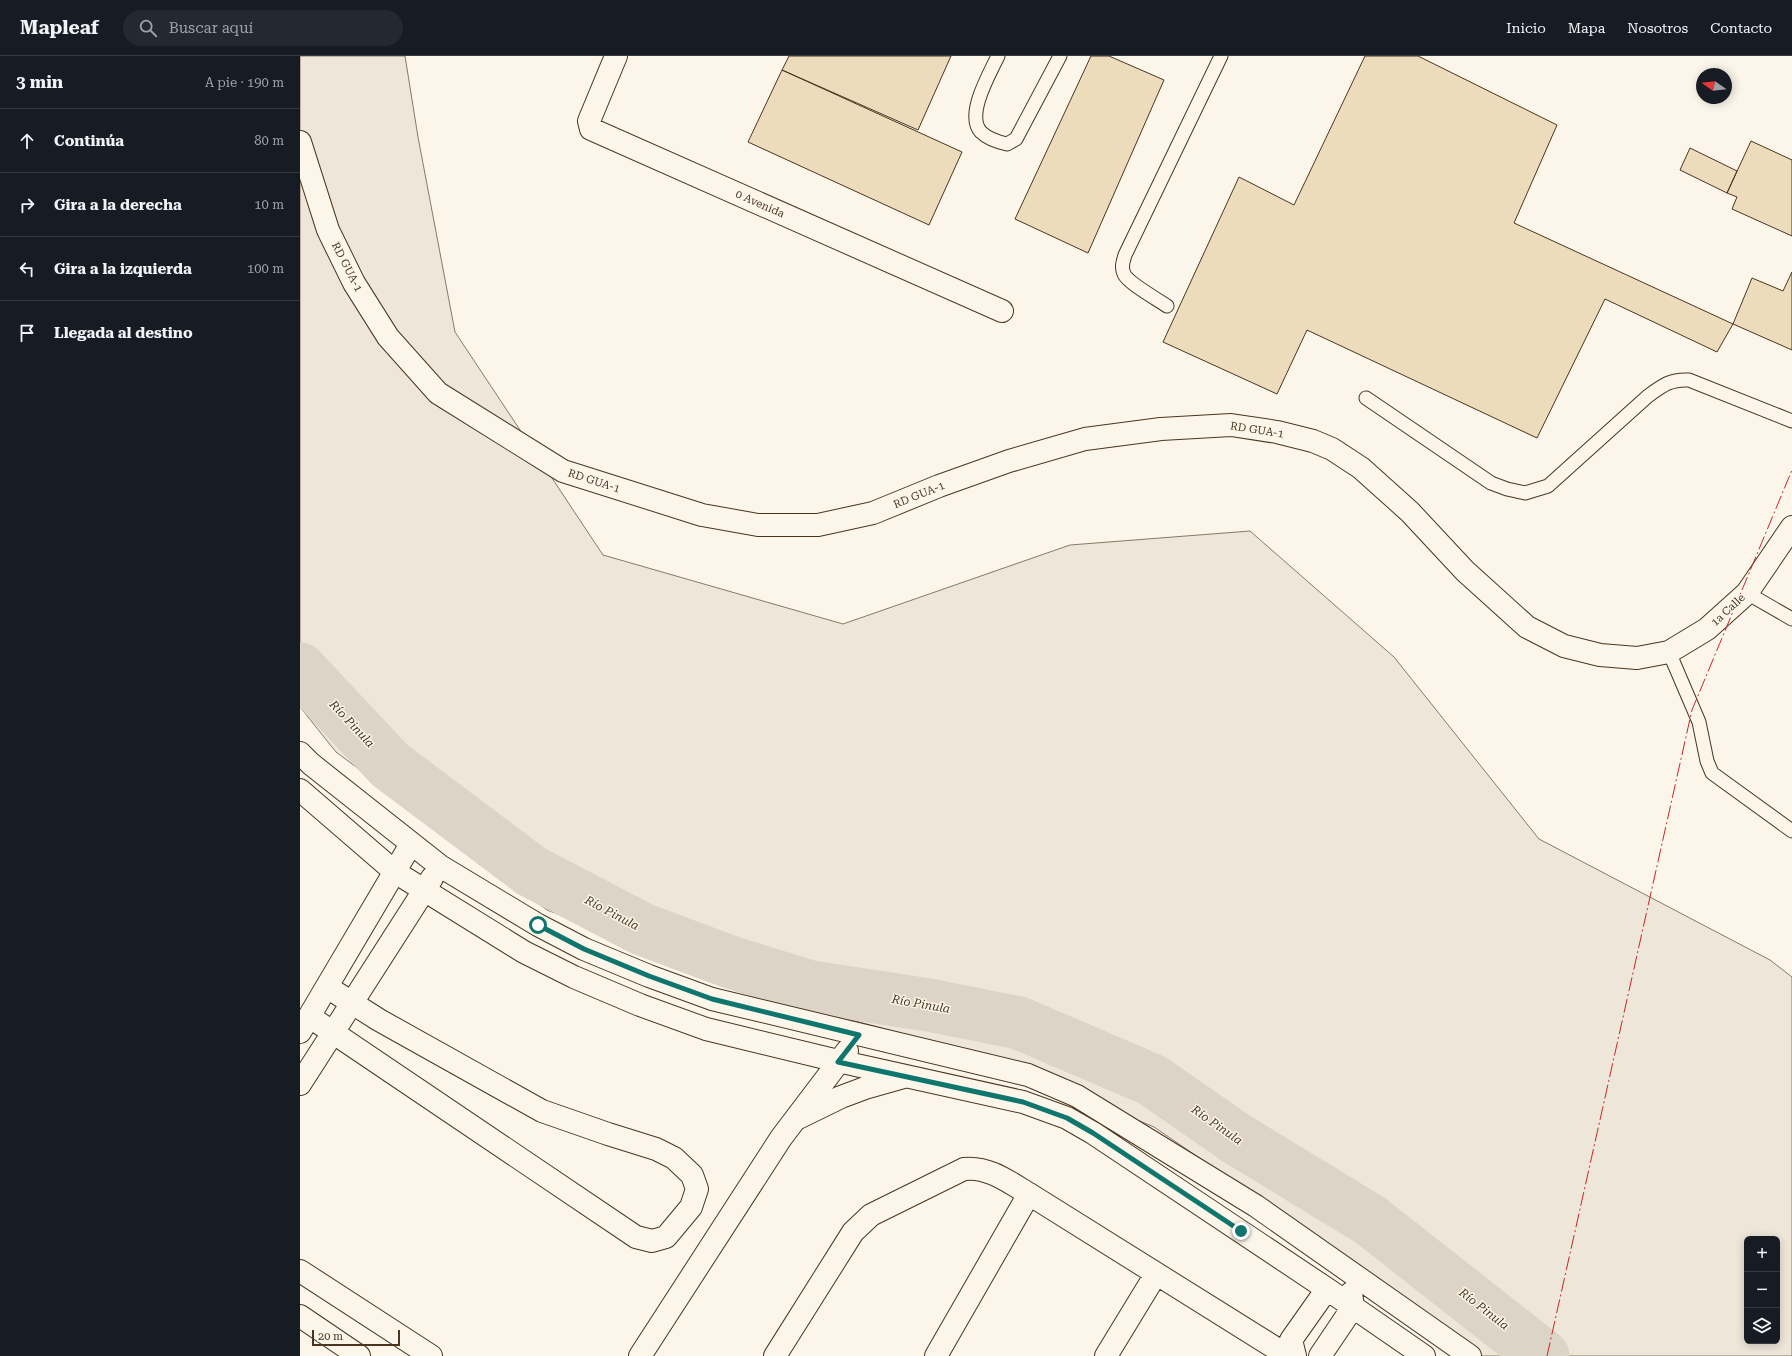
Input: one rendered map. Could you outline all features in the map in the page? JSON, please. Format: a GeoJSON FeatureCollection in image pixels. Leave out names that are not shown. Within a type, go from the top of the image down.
{"type":"FeatureCollection","features":[{"type":"Feature","properties":{"kind":"street","name":"0 Avenida"},"geometry":{"type":"LineString","coordinates":[[616,56],[589,122],[591,129],[1002,311]]}},
{"type":"Feature","properties":{"kind":"street","name":"RD GUA-1"},"geometry":{"type":"LineString","coordinates":[[300,142],[328,230],[354,283],[388,337],[438,393],[563,471],[702,516],[758,525],[818,525],[873,513],[939,486],[1009,461],[1085,439],[1161,429],[1231,425],[1277,432],[1313,441],[1332,449],[1361,468],[1410,512],[1465,571],[1527,627],[1564,646],[1600,655],[1637,658]]}},
{"type":"Feature","properties":{"kind":"street","name":"1a Calle"},"geometry":{"type":"LineString","coordinates":[[1637,658],[1668,652],[1707,629],[1747,593],[1792,527]]}},
{"type":"Feature","properties":{"kind":"street"},"geometry":{"type":"LineString","coordinates":[[300,753],[311,764],[440,866],[538,925],[584,949],[649,976],[712,999],[1028,1075],[1077,1096],[1256,1206],[1470,1356]]}},
{"type":"Feature","properties":{"kind":"street"},"geometry":{"type":"LineString","coordinates":[[300,790],[395,872],[524,952],[574,977],[640,1005],[706,1028],[838,1062],[1023,1102],[1067,1118],[1093,1133],[1327,1289],[1424,1356]]}},
{"type":"Feature","properties":{"kind":"street"},"geometry":{"type":"LineString","coordinates":[[327,987],[378,1020],[542,1111],[656,1149],[674,1158],[692,1175],[696,1189],[691,1207],[666,1237],[652,1241],[636,1237],[333,1033],[305,1024],[411,844]]}},
{"type":"Feature","properties":{"kind":"street"},"geometry":{"type":"LineString","coordinates":[[300,1084],[353,1004],[440,866]]}},
{"type":"Feature","properties":{"kind":"street"},"geometry":{"type":"LineString","coordinates":[[640,1356],[794,1120],[859,1035]]}},
{"type":"Feature","properties":{"kind":"street"},"geometry":{"type":"LineString","coordinates":[[794,1120],[841,1097],[905,1076]]}},
{"type":"Feature","properties":{"kind":"street"},"geometry":{"type":"LineString","coordinates":[[775,1356],[853,1232],[871,1215],[964,1169],[974,1168],[996,1174],[1288,1356]]}},
{"type":"Feature","properties":{"kind":"street"},"geometry":{"type":"LineString","coordinates":[[936,1356],[1029,1194]]}},
{"type":"Feature","properties":{"kind":"street"},"geometry":{"type":"LineString","coordinates":[[1320,1356],[1353,1308],[1346,1269]]}},
{"type":"Feature","properties":{"kind":"street"},"geometry":{"type":"LineString","coordinates":[[300,1271],[431,1356]]}},
{"type":"Feature","properties":{"kind":"street"},"geometry":{"type":"LineString","coordinates":[[1106,1356],[1156,1274]]}},
{"type":"Feature","properties":{"kind":"street"},"geometry":{"type":"LineString","coordinates":[[1295,1356],[1291,1340],[1327,1289]]}},
{"type":"Feature","properties":{"kind":"street"},"geometry":{"type":"LineString","coordinates":[[300,1316],[358,1356]]}},
{"type":"Feature","properties":{"kind":"lane"},"geometry":{"type":"LineString","coordinates":[[998,56],[980,94],[976,115],[977,124],[981,132],[996,141],[1007,144],[1016,139],[1020,133],[1060,56]]}},
{"type":"Feature","properties":{"kind":"lane"},"geometry":{"type":"LineString","coordinates":[[1167,306],[1124,275],[1122,265],[1125,255],[1221,56]]}},
{"type":"Feature","properties":{"kind":"lane"},"geometry":{"type":"LineString","coordinates":[[1366,398],[1491,483],[1524,493],[1548,486],[1648,396],[1662,386],[1677,380],[1689,380],[1792,420]]}},
{"type":"Feature","properties":{"kind":"lane"},"geometry":{"type":"LineString","coordinates":[[1747,593],[1792,619]]}},
{"type":"Feature","properties":{"kind":"lane"},"geometry":{"type":"LineString","coordinates":[[1668,652],[1699,722],[1707,761],[1712,773],[1792,831]]}},
{"type":"Feature","properties":{"kind":"shaded area"},"geometry":{"type":"Polygon","coordinates":[[[300,56],[405,56],[418,137],[455,332],[603,555],[843,624],[1070,545],[1250,531],[1394,657],[1539,839],[1770,960],[1792,977],[1792,1356],[1479,1356],[1396,1292],[1154,1127],[976,1053],[791,1004],[547,910],[336,752],[300,707],[300,56]]]}},
{"type":"Feature","properties":{"kind":"building"},"geometry":{"type":"Polygon","coordinates":[[[789,56],[951,56],[918,130],[782,70],[789,56]]]}},
{"type":"Feature","properties":{"kind":"building"},"geometry":{"type":"Polygon","coordinates":[[[1091,56],[1109,56],[1164,80],[1088,253],[1015,219],[1091,56]]]}},
{"type":"Feature","properties":{"kind":"building"},"geometry":{"type":"Polygon","coordinates":[[[1365,56],[1418,56],[1557,125],[1514,223],[1733,324],[1717,352],[1605,299],[1537,438],[1307,330],[1277,394],[1163,342],[1239,177],[1294,205],[1365,56]]]}},
{"type":"Feature","properties":{"kind":"building"},"geometry":{"type":"Polygon","coordinates":[[[782,70],[962,152],[929,225],[748,142],[782,70]]]}},
{"type":"Feature","properties":{"kind":"building"},"geometry":{"type":"Polygon","coordinates":[[[1751,141],[1792,160],[1792,236],[1732,209],[1737,197],[1727,193],[1751,141]]]}},
{"type":"Feature","properties":{"kind":"building"},"geometry":{"type":"Polygon","coordinates":[[[1690,148],[1737,171],[1727,193],[1680,170],[1690,148]]]}},
{"type":"Feature","properties":{"kind":"building"},"geometry":{"type":"Polygon","coordinates":[[[1792,272],[1792,350],[1733,324],[1752,278],[1783,291],[1792,272]]]}},
{"type":"Feature","properties":{"kind":"waterway","name":"Río Pinula"},"geometry":{"type":"LineString","coordinates":[[300,669],[390,765],[531,871],[642,929],[730,962],[811,987],[929,1005],[1019,1023],[1152,1080],[1237,1139],[1370,1220],[1543,1356]]}},
{"type":"Feature","properties":{"kind":"power"},"geometry":{"type":"LineString","coordinates":[[1547,1356],[1692,710],[1792,470]]}},
{"type":"Feature","properties":{"kind":"route"},"geometry":{"type":"LineString","coordinates":[[538,925],[584,949],[649,976],[712,999],[859,1035],[838,1062],[1023,1102],[1067,1118],[1093,1133],[1241,1231]]}}]}
